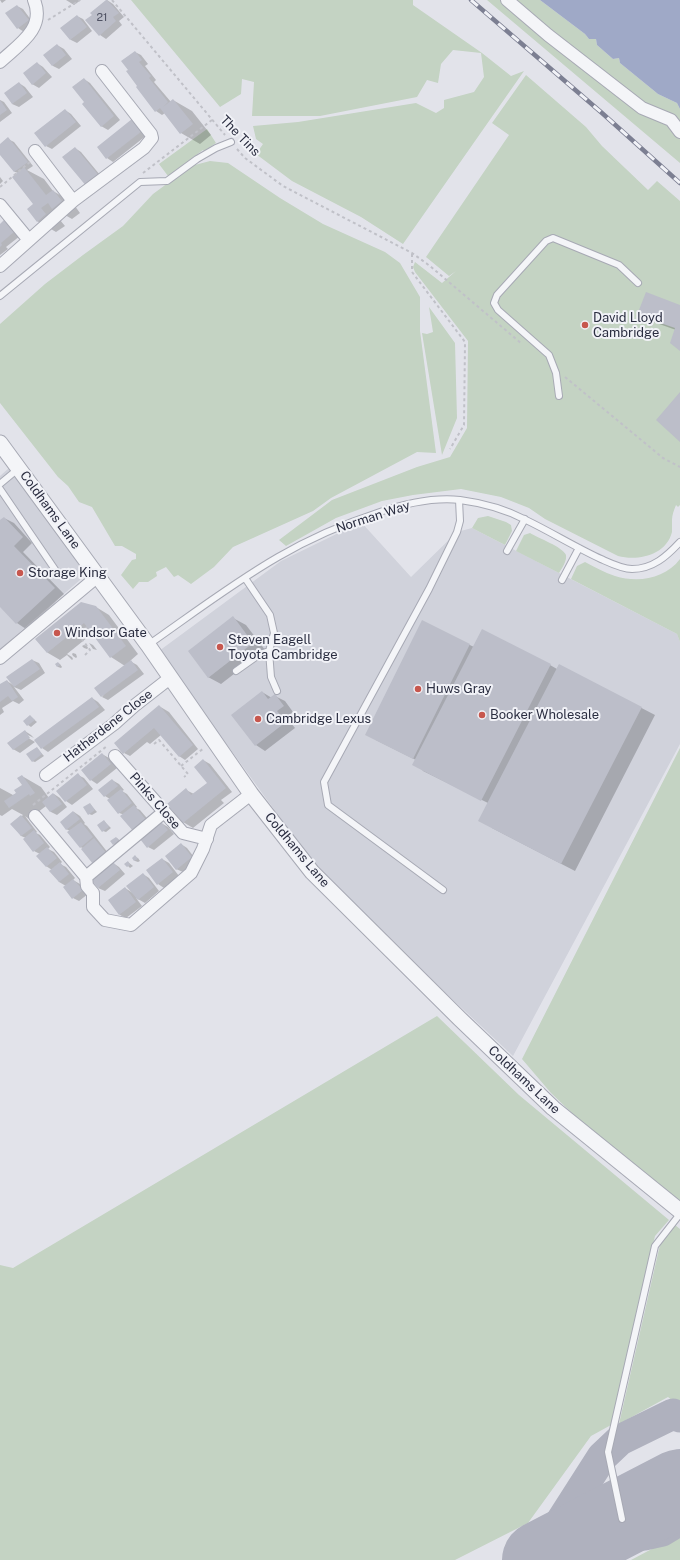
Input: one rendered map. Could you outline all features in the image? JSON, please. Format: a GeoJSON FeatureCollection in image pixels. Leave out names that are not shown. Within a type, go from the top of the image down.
{"type":"FeatureCollection","features":[{"type":"Feature","properties":{"kind":"street"},"geometry":{"type":"LineString","coordinates":[[1,59],[31,33],[36,23],[38,12],[34,0]]}},
{"type":"Feature","properties":{"kind":"street"},"geometry":{"type":"LineString","coordinates":[[507,0],[548,35],[642,108],[671,120],[680,132]]}},
{"type":"Feature","properties":{"kind":"street"},"geometry":{"type":"LineString","coordinates":[[0,266],[19,250],[28,239],[73,201],[144,148],[152,138],[151,134],[102,71]]}},
{"type":"Feature","properties":{"kind":"street"},"geometry":{"type":"LineString","coordinates":[[37,153],[73,201]]}},
{"type":"Feature","properties":{"kind":"street"},"geometry":{"type":"LineString","coordinates":[[0,205],[28,239]]}},
{"type":"Feature","properties":{"kind":"street","name":"Coldhams Lane"},"geometry":{"type":"LineString","coordinates":[[0,443],[148,645],[251,794],[312,872],[460,1019],[553,1108],[680,1213]]}},
{"type":"Feature","properties":{"kind":"street"},"geometry":{"type":"LineString","coordinates":[[0,658],[98,576]]}},
{"type":"Feature","properties":{"kind":"street","name":"Hatherdene Close"},"geometry":{"type":"LineString","coordinates":[[46,775],[114,724],[134,706],[170,678]]}},
{"type":"Feature","properties":{"kind":"street","name":"Pinks Close"},"geometry":{"type":"LineString","coordinates":[[115,756],[183,833],[207,839]]}},
{"type":"Feature","properties":{"kind":"street"},"geometry":{"type":"LineString","coordinates":[[35,816],[86,877],[87,886],[93,893],[93,907],[105,920],[131,924],[191,873],[207,839],[211,825],[251,794]]}},
{"type":"Feature","properties":{"kind":"street"},"geometry":{"type":"LineString","coordinates":[[86,877],[164,812]]}},
{"type":"Feature","properties":{"kind":"lane"},"geometry":{"type":"LineString","coordinates":[[0,296],[140,182],[167,181],[216,148],[230,142]]}},
{"type":"Feature","properties":{"kind":"lane"},"geometry":{"type":"LineString","coordinates":[[559,396],[556,372],[549,355],[498,310],[494,303],[497,295],[546,241],[552,238],[619,265],[638,283]]}},
{"type":"Feature","properties":{"kind":"lane"},"geometry":{"type":"LineString","coordinates":[[0,484],[19,468]]}},
{"type":"Feature","properties":{"kind":"lane"},"geometry":{"type":"LineString","coordinates":[[0,489],[56,571]]}},
{"type":"Feature","properties":{"kind":"lane","name":"Norman Way"},"geometry":{"type":"LineString","coordinates":[[148,645],[278,557],[310,540],[361,518],[401,505],[416,502],[443,499],[459,500],[497,508],[525,519],[579,548],[619,566],[631,569],[644,568],[657,563],[680,542]]}},
{"type":"Feature","properties":{"kind":"lane"},"geometry":{"type":"LineString","coordinates":[[443,890],[328,805],[324,782],[429,589],[457,532],[460,521],[459,500]]}},
{"type":"Feature","properties":{"kind":"lane"},"geometry":{"type":"LineString","coordinates":[[508,551],[525,519]]}},
{"type":"Feature","properties":{"kind":"lane"},"geometry":{"type":"LineString","coordinates":[[562,580],[579,548]]}},
{"type":"Feature","properties":{"kind":"lane"},"geometry":{"type":"LineString","coordinates":[[245,578],[270,615],[274,633],[269,651],[271,677],[277,691]]}},
{"type":"Feature","properties":{"kind":"lane"},"geometry":{"type":"LineString","coordinates":[[236,671],[260,654],[269,651]]}},
{"type":"Feature","properties":{"kind":"lane"},"geometry":{"type":"LineString","coordinates":[[622,1519],[608,1452],[655,1246],[680,1213]]}},
{"type":"Feature","properties":{"kind":"path"},"geometry":{"type":"LineString","coordinates":[[31,33],[44,22],[80,0]]}},
{"type":"Feature","properties":{"kind":"path","name":"The Tins"},"geometry":{"type":"LineString","coordinates":[[112,0],[245,158],[283,186],[412,254],[412,272],[465,342],[464,426],[450,449]]}},
{"type":"Feature","properties":{"kind":"path"},"geometry":{"type":"LineString","coordinates":[[0,187],[37,153]]}},
{"type":"Feature","properties":{"kind":"path"},"geometry":{"type":"LineString","coordinates":[[85,654],[90,650],[78,634],[87,627]]}},
{"type":"Feature","properties":{"kind":"path"},"geometry":{"type":"LineString","coordinates":[[154,744],[159,740],[188,774],[184,777]]}},
{"type":"Feature","properties":{"kind":"path"},"geometry":{"type":"LineString","coordinates":[[181,766],[214,741]]}},
{"type":"Feature","properties":{"kind":"path"},"geometry":{"type":"LineString","coordinates":[[35,816],[29,808],[107,746]]}},
{"type":"Feature","properties":{"kind":"shaded area"},"geometry":{"type":"Polygon","coordinates":[[[9,468],[80,564],[80,580],[0,649],[0,476],[9,468]]]}},
{"type":"Feature","properties":{"kind":"shaded area"},"geometry":{"type":"Polygon","coordinates":[[[361,522],[411,577],[457,532],[472,528],[677,634],[680,642],[680,744],[513,1056],[326,881],[159,651],[281,561],[361,522]]]}},
{"type":"Feature","properties":{"kind":"green space"},"geometry":{"type":"Polygon","coordinates":[[[131,0],[413,0],[413,5],[482,53],[511,76],[524,71],[403,244],[361,217],[292,181],[256,154],[263,144],[256,139],[253,126],[298,122],[416,103],[436,113],[444,108],[444,100],[474,92],[484,77],[481,53],[453,50],[441,64],[438,83],[427,80],[417,97],[320,116],[252,116],[254,82],[242,79],[241,94],[220,107],[131,0]]]}},
{"type":"Feature","properties":{"kind":"green space"},"geometry":{"type":"Polygon","coordinates":[[[487,0],[540,0],[585,34],[589,39],[596,39],[597,45],[613,59],[619,58],[620,63],[658,94],[677,103],[680,109],[680,163],[487,0]]]}},
{"type":"Feature","properties":{"kind":"green space","name":"David Lloyd Cambridge"},"geometry":{"type":"Polygon","coordinates":[[[526,75],[586,127],[602,146],[648,190],[657,181],[680,201],[680,505],[678,507],[676,505],[673,512],[672,532],[669,540],[664,547],[650,555],[634,558],[618,556],[545,519],[529,508],[501,497],[461,489],[413,495],[382,501],[336,518],[286,546],[279,540],[332,500],[417,467],[450,457],[467,428],[468,341],[415,272],[413,267],[415,262],[442,283],[456,271],[449,276],[426,257],[509,135],[492,123],[526,75]]]}},
{"type":"Feature","properties":{"kind":"green space"},"geometry":{"type":"Polygon","coordinates":[[[207,129],[216,143],[204,151],[203,150],[168,176],[159,164],[207,129]]]}},
{"type":"Feature","properties":{"kind":"green space"},"geometry":{"type":"Polygon","coordinates":[[[210,161],[228,163],[280,198],[323,224],[385,252],[400,263],[420,297],[420,331],[436,453],[417,452],[331,498],[313,511],[233,547],[214,567],[191,584],[178,575],[174,577],[166,567],[156,572],[157,576],[148,582],[139,582],[133,589],[121,575],[132,560],[136,559],[136,554],[122,546],[115,546],[92,507],[79,502],[68,486],[58,477],[0,403],[0,324],[45,284],[123,226],[153,194],[191,166],[210,161]]]}},
{"type":"Feature","properties":{"kind":"green space"},"geometry":{"type":"Polygon","coordinates":[[[429,307],[455,343],[457,418],[442,455],[422,333],[427,334],[433,332],[429,307]]]}},
{"type":"Feature","properties":{"kind":"green space"},"geometry":{"type":"Polygon","coordinates":[[[488,516],[511,525],[512,531],[505,545],[472,528],[478,518],[488,516]]]}},
{"type":"Feature","properties":{"kind":"green space"},"geometry":{"type":"Polygon","coordinates":[[[530,533],[564,552],[566,555],[566,560],[559,573],[516,551],[524,535],[530,533]]]}},
{"type":"Feature","properties":{"kind":"green space"},"geometry":{"type":"Polygon","coordinates":[[[680,559],[680,642],[677,634],[571,579],[577,566],[585,562],[615,576],[642,579],[650,578],[667,571],[680,559]]]}},
{"type":"Feature","properties":{"kind":"green space"},"geometry":{"type":"Polygon","coordinates":[[[680,748],[680,1206],[625,1164],[551,1093],[522,1059],[680,748]]]}},
{"type":"Feature","properties":{"kind":"green space"},"geometry":{"type":"Polygon","coordinates":[[[437,1016],[519,1095],[669,1220],[655,1236],[611,1425],[591,1436],[528,1523],[455,1560],[0,1560],[0,1265],[13,1268],[437,1016]]]}},
{"type":"Feature","properties":{"kind":"green space"},"geometry":{"type":"Polygon","coordinates":[[[675,1225],[680,1229],[680,1407],[668,1397],[619,1424],[659,1249],[661,1242],[675,1225]]]}},
{"type":"Feature","properties":{"kind":"green space"},"geometry":{"type":"Polygon","coordinates":[[[680,1534],[680,1560],[631,1560],[680,1534]]]}},
{"type":"Feature","properties":{"kind":"water"},"geometry":{"type":"Polygon","coordinates":[[[540,0],[680,0],[680,109],[677,103],[658,94],[620,63],[619,58],[613,59],[597,45],[596,39],[589,39],[585,34],[540,0]]]}},
{"type":"Feature","properties":{"kind":"building"},"geometry":{"type":"Polygon","coordinates":[[[106,0],[119,13],[113,17],[116,21],[99,36],[85,20],[92,15],[90,13],[106,0]]]}},
{"type":"Feature","properties":{"kind":"building"},"geometry":{"type":"Polygon","coordinates":[[[17,5],[29,20],[17,29],[5,13],[17,5]]]}},
{"type":"Feature","properties":{"kind":"building"},"geometry":{"type":"Polygon","coordinates":[[[77,15],[87,27],[70,40],[60,28],[77,15]]]}},
{"type":"Feature","properties":{"kind":"building"},"geometry":{"type":"Polygon","coordinates":[[[57,44],[66,55],[52,66],[43,55],[57,44]]]}},
{"type":"Feature","properties":{"kind":"building"},"geometry":{"type":"Polygon","coordinates":[[[135,51],[142,60],[139,62],[151,76],[149,78],[168,102],[163,107],[173,99],[193,124],[180,134],[160,108],[155,112],[126,71],[128,70],[121,61],[135,51]]]}},
{"type":"Feature","properties":{"kind":"building"},"geometry":{"type":"Polygon","coordinates":[[[37,62],[46,73],[32,85],[23,73],[37,62]]]}},
{"type":"Feature","properties":{"kind":"building"},"geometry":{"type":"Polygon","coordinates":[[[84,78],[114,116],[101,127],[82,104],[84,102],[72,87],[84,78]]]}},
{"type":"Feature","properties":{"kind":"building"},"geometry":{"type":"Polygon","coordinates":[[[19,82],[27,93],[12,104],[4,93],[19,82]]]}},
{"type":"Feature","properties":{"kind":"building"},"geometry":{"type":"Polygon","coordinates":[[[0,100],[7,110],[0,115],[0,100]]]}},
{"type":"Feature","properties":{"kind":"building"},"geometry":{"type":"Polygon","coordinates":[[[65,109],[76,122],[45,147],[34,133],[65,109]]]}},
{"type":"Feature","properties":{"kind":"building"},"geometry":{"type":"Polygon","coordinates":[[[132,119],[142,131],[106,159],[97,147],[132,119]]]}},
{"type":"Feature","properties":{"kind":"building"},"geometry":{"type":"Polygon","coordinates":[[[8,137],[28,162],[14,172],[0,155],[0,144],[8,137]]]}},
{"type":"Feature","properties":{"kind":"building"},"geometry":{"type":"Polygon","coordinates":[[[75,147],[100,177],[87,187],[62,157],[75,147]]]}},
{"type":"Feature","properties":{"kind":"building"},"geometry":{"type":"Polygon","coordinates":[[[24,167],[46,195],[53,190],[62,201],[52,209],[48,203],[41,208],[46,214],[37,222],[27,209],[33,204],[12,177],[24,167]]]}},
{"type":"Feature","properties":{"kind":"building"},"geometry":{"type":"Polygon","coordinates":[[[4,220],[14,232],[1,243],[2,245],[0,247],[0,224],[4,220]]]}},
{"type":"Feature","properties":{"kind":"building"},"geometry":{"type":"Polygon","coordinates":[[[646,292],[680,305],[680,351],[670,343],[675,328],[637,315],[646,292]]]}},
{"type":"Feature","properties":{"kind":"building"},"geometry":{"type":"Polygon","coordinates":[[[680,392],[680,442],[656,420],[680,392]]]}},
{"type":"Feature","properties":{"kind":"building","name":"Storage King"},"geometry":{"type":"Polygon","coordinates":[[[4,517],[23,537],[14,546],[55,588],[16,624],[0,607],[0,520],[4,517]]]}},
{"type":"Feature","properties":{"kind":"building","name":"Windsor Gate"},"geometry":{"type":"Polygon","coordinates":[[[81,602],[96,606],[126,646],[110,658],[84,623],[47,653],[35,639],[81,602]]]}},
{"type":"Feature","properties":{"kind":"building","name":"Steven Eagell Toyota Cambridge"},"geometry":{"type":"Polygon","coordinates":[[[233,616],[253,643],[208,678],[188,651],[233,616]]]}},
{"type":"Feature","properties":{"kind":"building","name":"Huws Gray"},"geometry":{"type":"Polygon","coordinates":[[[422,620],[470,644],[413,759],[365,735],[422,620]]]}},
{"type":"Feature","properties":{"kind":"building","name":"Booker Wholesale"},"geometry":{"type":"Polygon","coordinates":[[[482,629],[551,664],[481,801],[412,765],[482,629]]]}},
{"type":"Feature","properties":{"kind":"building"},"geometry":{"type":"Polygon","coordinates":[[[32,659],[40,669],[14,687],[6,677],[32,659]]]}},
{"type":"Feature","properties":{"kind":"building"},"geometry":{"type":"Polygon","coordinates":[[[131,660],[138,670],[101,697],[94,688],[131,660]]]}},
{"type":"Feature","properties":{"kind":"building"},"geometry":{"type":"Polygon","coordinates":[[[58,662],[60,665],[57,667],[55,664],[58,662]]]}},
{"type":"Feature","properties":{"kind":"building"},"geometry":{"type":"Polygon","coordinates":[[[559,664],[642,707],[561,864],[478,821],[559,664]]]}},
{"type":"Feature","properties":{"kind":"building"},"geometry":{"type":"Polygon","coordinates":[[[7,680],[18,697],[12,701],[8,696],[0,702],[0,684],[7,680]]]}},
{"type":"Feature","properties":{"kind":"building","name":"Cambridge Lexus"},"geometry":{"type":"Polygon","coordinates":[[[262,691],[268,699],[275,694],[284,706],[277,711],[286,722],[255,746],[231,715],[262,691]]]}},
{"type":"Feature","properties":{"kind":"building"},"geometry":{"type":"Polygon","coordinates":[[[92,697],[99,707],[41,749],[34,740],[92,697]]]}},
{"type":"Feature","properties":{"kind":"building"},"geometry":{"type":"Polygon","coordinates":[[[159,705],[193,745],[179,757],[154,728],[123,754],[114,743],[159,705]]]}},
{"type":"Feature","properties":{"kind":"building"},"geometry":{"type":"Polygon","coordinates":[[[30,715],[35,720],[27,726],[23,721],[30,715]]]}},
{"type":"Feature","properties":{"kind":"building"},"geometry":{"type":"Polygon","coordinates":[[[25,730],[30,738],[13,750],[7,743],[25,730]]]}},
{"type":"Feature","properties":{"kind":"building"},"geometry":{"type":"Polygon","coordinates":[[[37,747],[42,754],[32,762],[26,754],[37,747]]]}},
{"type":"Feature","properties":{"kind":"building"},"geometry":{"type":"Polygon","coordinates":[[[102,753],[111,764],[90,781],[81,770],[102,753]]]}},
{"type":"Feature","properties":{"kind":"building"},"geometry":{"type":"Polygon","coordinates":[[[203,759],[226,788],[183,823],[167,804],[186,788],[191,795],[207,783],[194,767],[203,759]]]}},
{"type":"Feature","properties":{"kind":"building"},"geometry":{"type":"Polygon","coordinates":[[[78,773],[87,785],[65,802],[56,791],[78,773]]]}},
{"type":"Feature","properties":{"kind":"building"},"geometry":{"type":"Polygon","coordinates":[[[22,775],[35,793],[30,796],[29,794],[9,808],[4,801],[16,793],[14,790],[22,785],[17,778],[22,775]]]}},
{"type":"Feature","properties":{"kind":"building"},"geometry":{"type":"Polygon","coordinates":[[[112,779],[118,786],[104,797],[98,790],[112,779]]]}},
{"type":"Feature","properties":{"kind":"building"},"geometry":{"type":"Polygon","coordinates":[[[121,789],[132,803],[118,814],[107,800],[121,789]]]}},
{"type":"Feature","properties":{"kind":"building"},"geometry":{"type":"Polygon","coordinates":[[[53,793],[62,804],[50,812],[42,802],[53,793]]]}},
{"type":"Feature","properties":{"kind":"building"},"geometry":{"type":"Polygon","coordinates":[[[90,803],[95,810],[88,815],[83,807],[90,803]]]}},
{"type":"Feature","properties":{"kind":"building"},"geometry":{"type":"Polygon","coordinates":[[[134,805],[146,820],[133,831],[120,816],[134,805]]]}},
{"type":"Feature","properties":{"kind":"building"},"geometry":{"type":"Polygon","coordinates":[[[73,811],[80,819],[66,830],[60,822],[73,811]]]}},
{"type":"Feature","properties":{"kind":"building"},"geometry":{"type":"Polygon","coordinates":[[[21,815],[32,828],[21,836],[10,824],[21,815]]]}},
{"type":"Feature","properties":{"kind":"building"},"geometry":{"type":"Polygon","coordinates":[[[104,820],[109,827],[102,832],[97,825],[104,820]]]}},
{"type":"Feature","properties":{"kind":"building"},"geometry":{"type":"Polygon","coordinates":[[[81,822],[93,837],[80,848],[67,832],[81,822]]]}},
{"type":"Feature","properties":{"kind":"building"},"geometry":{"type":"Polygon","coordinates":[[[161,822],[168,830],[147,848],[140,839],[161,822]]]}},
{"type":"Feature","properties":{"kind":"building"},"geometry":{"type":"Polygon","coordinates":[[[34,830],[44,843],[33,852],[23,839],[34,830]]]}},
{"type":"Feature","properties":{"kind":"building"},"geometry":{"type":"Polygon","coordinates":[[[116,837],[119,840],[113,845],[110,841],[116,837]]]}},
{"type":"Feature","properties":{"kind":"building"},"geometry":{"type":"Polygon","coordinates":[[[94,838],[107,854],[93,864],[81,849],[94,838]]]}},
{"type":"Feature","properties":{"kind":"building"},"geometry":{"type":"Polygon","coordinates":[[[181,843],[192,857],[176,870],[165,856],[181,843]]]}},
{"type":"Feature","properties":{"kind":"building"},"geometry":{"type":"Polygon","coordinates":[[[47,847],[57,858],[46,867],[36,856],[47,847]]]}},
{"type":"Feature","properties":{"kind":"building"},"geometry":{"type":"Polygon","coordinates":[[[135,855],[138,859],[134,861],[132,858],[135,855]]]}},
{"type":"Feature","properties":{"kind":"building"},"geometry":{"type":"Polygon","coordinates":[[[162,858],[173,872],[157,885],[146,870],[162,858]]]}},
{"type":"Feature","properties":{"kind":"building"},"geometry":{"type":"Polygon","coordinates":[[[128,861],[130,865],[127,867],[124,864],[128,861]]]}},
{"type":"Feature","properties":{"kind":"building"},"geometry":{"type":"Polygon","coordinates":[[[60,862],[69,874],[59,882],[49,871],[60,862]]]}},
{"type":"Feature","properties":{"kind":"building"},"geometry":{"type":"Polygon","coordinates":[[[113,862],[120,870],[98,888],[91,880],[113,862]]]}},
{"type":"Feature","properties":{"kind":"building"},"geometry":{"type":"Polygon","coordinates":[[[143,873],[154,887],[138,900],[126,886],[143,873]]]}},
{"type":"Feature","properties":{"kind":"building"},"geometry":{"type":"Polygon","coordinates":[[[73,879],[83,890],[72,899],[63,887],[73,879]]]}},
{"type":"Feature","properties":{"kind":"building"},"geometry":{"type":"Polygon","coordinates":[[[125,887],[136,902],[119,915],[108,900],[125,887]]]}},
{"type":"Feature","properties":{"kind":"taxiway"},"geometry":{"type":"LineString","coordinates":[[534,1560],[540,1554],[602,1457],[620,1440],[673,1414],[680,1417]]}},
{"type":"Feature","properties":{"kind":"taxiway"},"geometry":{"type":"LineString","coordinates":[[579,1541],[601,1534],[623,1533],[644,1535],[662,1531],[680,1520]]}},
{"type":"Feature","properties":{"kind":"runway"},"geometry":{"type":"LineString","coordinates":[[541,1560],[680,1488]]}},
{"type":"Feature","properties":{"kind":"railway"},"geometry":{"type":"LineString","coordinates":[[471,0],[602,113],[680,183]]}},
{"type":"Feature","properties":{"kind":"place","name":"David Lloyd Cambridge"},"geometry":{"type":"Point","coordinates":[585,325]}},
{"type":"Feature","properties":{"kind":"place","name":"Storage King"},"geometry":{"type":"Point","coordinates":[20,573]}},
{"type":"Feature","properties":{"kind":"place","name":"Windsor Gate"},"geometry":{"type":"Point","coordinates":[57,633]}},
{"type":"Feature","properties":{"kind":"place","name":"Steven Eagell Toyota Cambridge"},"geometry":{"type":"Point","coordinates":[220,647]}},
{"type":"Feature","properties":{"kind":"place","name":"Huws Gray"},"geometry":{"type":"Point","coordinates":[418,689]}},
{"type":"Feature","properties":{"kind":"place","name":"Booker Wholesale"},"geometry":{"type":"Point","coordinates":[482,715]}},
{"type":"Feature","properties":{"kind":"place","name":"Cambridge Lexus"},"geometry":{"type":"Point","coordinates":[258,719]}}]}
